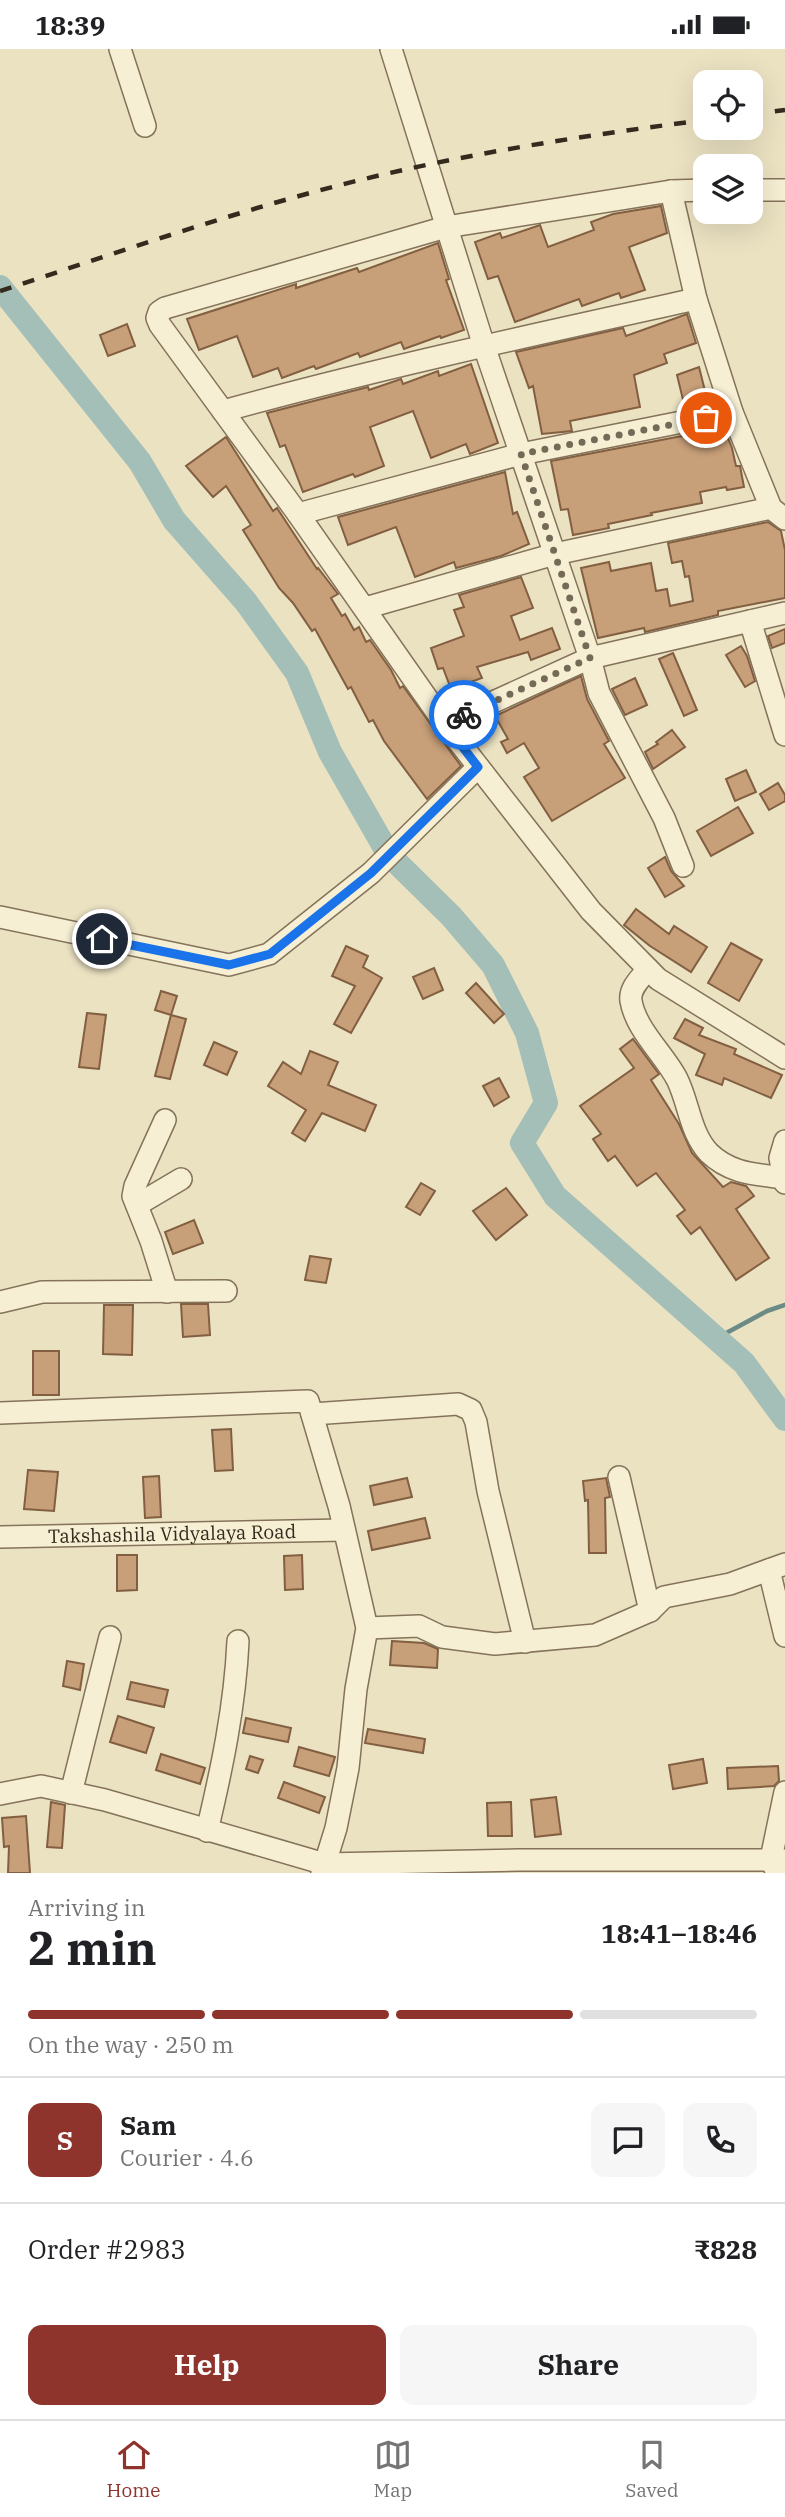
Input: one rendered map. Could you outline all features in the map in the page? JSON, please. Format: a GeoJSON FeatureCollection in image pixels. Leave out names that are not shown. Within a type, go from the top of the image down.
{"type":"FeatureCollection","features":[{"type":"Feature","properties":{"kind":"street"},"geometry":{"type":"LineString","coordinates":[[120,49],[145,127]]}},
{"type":"Feature","properties":{"kind":"street"},"geometry":{"type":"LineString","coordinates":[[391,49],[484,346],[590,658],[599,693],[664,818],[683,866]]}},
{"type":"Feature","properties":{"kind":"street"},"geometry":{"type":"LineString","coordinates":[[693,190],[671,191],[446,227],[159,312],[157,317],[160,325],[365,608],[445,724],[591,911],[658,979],[785,1058]]}},
{"type":"Feature","properties":{"kind":"street"},"geometry":{"type":"LineString","coordinates":[[763,190],[785,190]]}},
{"type":"Feature","properties":{"kind":"street"},"geometry":{"type":"LineString","coordinates":[[365,608],[555,554],[778,514],[732,412],[696,299],[671,191]]}},
{"type":"Feature","properties":{"kind":"street"},"geometry":{"type":"LineString","coordinates":[[223,411],[302,389],[696,299]]}},
{"type":"Feature","properties":{"kind":"street"},"geometry":{"type":"LineString","coordinates":[[298,515],[521,454],[732,412]]}},
{"type":"Feature","properties":{"kind":"street"},"geometry":{"type":"LineString","coordinates":[[445,724],[590,658],[785,613]]}},
{"type":"Feature","properties":{"kind":"street"},"geometry":{"type":"LineString","coordinates":[[750,621],[785,735]]}},
{"type":"Feature","properties":{"kind":"street"},"geometry":{"type":"LineString","coordinates":[[0,917],[229,965],[270,954],[371,873],[478,767]]}},
{"type":"Feature","properties":{"kind":"street"},"geometry":{"type":"LineString","coordinates":[[648,969],[631,991],[635,1014],[676,1078],[698,1138],[709,1152],[730,1169],[784,1180],[780,1158],[785,1141]]}},
{"type":"Feature","properties":{"kind":"street"},"geometry":{"type":"LineString","coordinates":[[165,1120],[133,1196],[167,1292]]}},
{"type":"Feature","properties":{"kind":"street"},"geometry":{"type":"LineString","coordinates":[[136,1206],[181,1179]]}},
{"type":"Feature","properties":{"kind":"street"},"geometry":{"type":"LineString","coordinates":[[0,1302],[42,1293],[226,1291]]}},
{"type":"Feature","properties":{"kind":"street"},"geometry":{"type":"LineString","coordinates":[[0,1413],[308,1401],[344,1530],[367,1628],[356,1689],[348,1768],[323,1869]]}},
{"type":"Feature","properties":{"kind":"street"},"geometry":{"type":"LineString","coordinates":[[313,1414],[458,1404],[471,1410],[476,1422],[488,1491],[524,1642]]}},
{"type":"Feature","properties":{"kind":"street"},"geometry":{"type":"LineString","coordinates":[[619,1477],[650,1611]]}},
{"type":"Feature","properties":{"kind":"street","name":"Takshashila Vidyalaya Road"},"geometry":{"type":"LineString","coordinates":[[0,1537],[344,1530]]}},
{"type":"Feature","properties":{"kind":"street"},"geometry":{"type":"LineString","coordinates":[[367,1628],[419,1626],[442,1637],[495,1644],[595,1635],[650,1611],[663,1597],[730,1584],[777,1567],[785,1636]]}},
{"type":"Feature","properties":{"kind":"street"},"geometry":{"type":"LineString","coordinates":[[71,1793],[110,1637]]}},
{"type":"Feature","properties":{"kind":"street"},"geometry":{"type":"LineString","coordinates":[[207,1831],[226,1752],[238,1641]]}},
{"type":"Feature","properties":{"kind":"street"},"geometry":{"type":"LineString","coordinates":[[0,1794],[41,1786],[105,1800],[323,1869],[777,1864],[785,1792]]}},
{"type":"Feature","properties":{"kind":"building"},"geometry":{"type":"Polygon","coordinates":[[[661,206],[667,233],[629,247],[645,290],[621,298],[619,293],[582,306],[579,299],[515,322],[498,276],[488,279],[475,242],[500,233],[502,238],[540,225],[548,247],[594,230],[591,222],[613,214],[661,206]]]}},
{"type":"Feature","properties":{"kind":"building"},"geometry":{"type":"Polygon","coordinates":[[[438,243],[449,279],[446,280],[464,330],[441,338],[440,336],[404,349],[401,342],[360,357],[358,353],[282,378],[278,368],[253,377],[237,336],[199,350],[187,319],[296,284],[296,288],[357,268],[359,272],[438,243]]]}},
{"type":"Feature","properties":{"kind":"building"},"geometry":{"type":"Polygon","coordinates":[[[687,314],[696,343],[664,354],[667,363],[634,375],[640,407],[570,421],[572,431],[542,434],[533,386],[529,388],[516,352],[623,328],[626,336],[687,314]]]}},
{"type":"Feature","properties":{"kind":"building"},"geometry":{"type":"Polygon","coordinates":[[[127,324],[135,346],[108,356],[100,335],[127,324]]]}},
{"type":"Feature","properties":{"kind":"building"},"geometry":{"type":"Polygon","coordinates":[[[471,364],[498,443],[470,454],[466,444],[431,458],[413,411],[370,427],[384,466],[303,492],[285,445],[280,447],[267,413],[368,387],[369,390],[401,379],[403,384],[438,371],[439,376],[471,364]]]}},
{"type":"Feature","properties":{"kind":"building"},"geometry":{"type":"Polygon","coordinates":[[[699,367],[708,403],[685,408],[677,375],[699,367]]]}},
{"type":"Feature","properties":{"kind":"building"},"geometry":{"type":"Polygon","coordinates":[[[724,428],[736,466],[740,466],[744,487],[700,492],[702,503],[651,513],[652,515],[608,524],[609,528],[573,535],[568,509],[561,510],[551,461],[724,428]]]}},
{"type":"Feature","properties":{"kind":"building"},"geometry":{"type":"Polygon","coordinates":[[[226,437],[273,511],[277,508],[317,569],[338,594],[331,598],[342,616],[345,614],[354,630],[359,627],[366,642],[370,640],[400,688],[403,686],[461,766],[427,799],[384,741],[373,720],[369,722],[315,629],[312,631],[279,588],[243,530],[251,525],[226,486],[213,497],[186,466],[226,437]]]}},
{"type":"Feature","properties":{"kind":"building"},"geometry":{"type":"Polygon","coordinates":[[[505,472],[513,514],[517,512],[529,544],[501,556],[456,568],[454,562],[415,577],[396,527],[348,545],[338,517],[505,472]]]}},
{"type":"Feature","properties":{"kind":"building"},"geometry":{"type":"Polygon","coordinates":[[[768,522],[781,531],[785,550],[785,598],[718,611],[718,615],[645,632],[644,628],[598,638],[581,568],[609,562],[611,571],[651,563],[656,591],[667,589],[670,606],[693,601],[689,576],[685,577],[682,561],[672,563],[668,543],[768,522]]]}},
{"type":"Feature","properties":{"kind":"building"},"geometry":{"type":"Polygon","coordinates":[[[521,577],[533,608],[511,616],[520,640],[552,628],[560,649],[531,660],[528,652],[477,667],[482,678],[451,689],[443,668],[438,669],[431,648],[464,636],[454,610],[464,607],[459,595],[521,577]]]}},
{"type":"Feature","properties":{"kind":"building"},"geometry":{"type":"Polygon","coordinates":[[[785,629],[785,643],[772,648],[768,636],[785,629]]]}},
{"type":"Feature","properties":{"kind":"building"},"geometry":{"type":"Polygon","coordinates":[[[741,646],[755,681],[745,687],[726,655],[741,646]]]}},
{"type":"Feature","properties":{"kind":"building"},"geometry":{"type":"Polygon","coordinates":[[[673,653],[697,710],[684,716],[659,659],[673,653]]]}},
{"type":"Feature","properties":{"kind":"building"},"geometry":{"type":"Polygon","coordinates":[[[581,676],[587,699],[609,741],[604,744],[625,778],[552,821],[524,777],[539,768],[524,743],[507,753],[501,742],[508,739],[495,716],[581,676]]]}},
{"type":"Feature","properties":{"kind":"building"},"geometry":{"type":"Polygon","coordinates":[[[635,678],[647,705],[625,715],[612,689],[635,678]]]}},
{"type":"Feature","properties":{"kind":"building"},"geometry":{"type":"Polygon","coordinates":[[[672,730],[685,747],[653,769],[645,752],[672,730]]]}},
{"type":"Feature","properties":{"kind":"building"},"geometry":{"type":"Polygon","coordinates":[[[746,770],[756,792],[735,801],[726,779],[746,770]]]}},
{"type":"Feature","properties":{"kind":"building"},"geometry":{"type":"Polygon","coordinates":[[[778,783],[785,795],[785,801],[769,810],[760,794],[778,783]]]}},
{"type":"Feature","properties":{"kind":"building"},"geometry":{"type":"Polygon","coordinates":[[[738,807],[753,833],[711,856],[697,831],[738,807]]]}},
{"type":"Feature","properties":{"kind":"building"},"geometry":{"type":"Polygon","coordinates":[[[665,857],[671,871],[684,886],[665,897],[648,868],[665,857]]]}},
{"type":"Feature","properties":{"kind":"building"},"geometry":{"type":"Polygon","coordinates":[[[636,909],[669,934],[674,926],[707,947],[691,972],[650,946],[624,925],[636,909]]]}},
{"type":"Feature","properties":{"kind":"building"},"geometry":{"type":"Polygon","coordinates":[[[731,943],[762,960],[739,1001],[708,983],[731,943]]]}},
{"type":"Feature","properties":{"kind":"building"},"geometry":{"type":"Polygon","coordinates":[[[346,946],[368,956],[363,967],[382,978],[351,1033],[334,1024],[355,986],[332,976],[346,946]]]}},
{"type":"Feature","properties":{"kind":"building"},"geometry":{"type":"Polygon","coordinates":[[[434,968],[443,990],[423,999],[413,977],[434,968]]]}},
{"type":"Feature","properties":{"kind":"building"},"geometry":{"type":"Polygon","coordinates":[[[476,983],[504,1014],[494,1023],[466,993],[476,983]]]}},
{"type":"Feature","properties":{"kind":"building"},"geometry":{"type":"Polygon","coordinates":[[[161,991],[177,996],[171,1015],[155,1010],[161,991]]]}},
{"type":"Feature","properties":{"kind":"building"},"geometry":{"type":"Polygon","coordinates":[[[87,1013],[106,1015],[99,1069],[79,1067],[87,1013]]]}},
{"type":"Feature","properties":{"kind":"building"},"geometry":{"type":"Polygon","coordinates":[[[171,1015],[186,1019],[170,1079],[155,1076],[171,1015]]]}},
{"type":"Feature","properties":{"kind":"building"},"geometry":{"type":"Polygon","coordinates":[[[685,1019],[703,1028],[699,1035],[736,1049],[734,1054],[782,1075],[771,1098],[724,1078],[722,1085],[696,1075],[705,1054],[674,1038],[685,1019]]]}},
{"type":"Feature","properties":{"kind":"building"},"geometry":{"type":"Polygon","coordinates":[[[633,1039],[659,1074],[651,1080],[679,1124],[692,1153],[723,1187],[731,1182],[746,1186],[754,1196],[736,1209],[769,1258],[736,1280],[700,1227],[691,1234],[677,1216],[685,1210],[656,1173],[637,1186],[615,1156],[608,1161],[593,1139],[601,1134],[580,1106],[634,1068],[620,1049],[633,1039]]]}},
{"type":"Feature","properties":{"kind":"building"},"geometry":{"type":"Polygon","coordinates":[[[214,1042],[237,1052],[227,1075],[204,1065],[214,1042]]]}},
{"type":"Feature","properties":{"kind":"building"},"geometry":{"type":"Polygon","coordinates":[[[310,1051],[338,1062],[328,1085],[376,1105],[365,1131],[322,1113],[305,1141],[292,1133],[306,1110],[268,1086],[283,1062],[301,1074],[310,1051]]]}},
{"type":"Feature","properties":{"kind":"building"},"geometry":{"type":"Polygon","coordinates":[[[499,1078],[509,1097],[494,1106],[483,1086],[499,1078]]]}},
{"type":"Feature","properties":{"kind":"building"},"geometry":{"type":"Polygon","coordinates":[[[421,1183],[435,1191],[420,1215],[406,1207],[421,1183]]]}},
{"type":"Feature","properties":{"kind":"building"},"geometry":{"type":"Polygon","coordinates":[[[506,1188],[527,1215],[496,1240],[473,1211],[506,1188]]]}},
{"type":"Feature","properties":{"kind":"building"},"geometry":{"type":"Polygon","coordinates":[[[194,1220],[203,1243],[173,1254],[165,1232],[194,1220]]]}},
{"type":"Feature","properties":{"kind":"building"},"geometry":{"type":"Polygon","coordinates":[[[310,1256],[331,1259],[326,1283],[305,1280],[310,1256]]]}},
{"type":"Feature","properties":{"kind":"building"},"geometry":{"type":"Polygon","coordinates":[[[181,1304],[208,1304],[210,1335],[183,1337],[181,1304]]]}},
{"type":"Feature","properties":{"kind":"building"},"geometry":{"type":"Polygon","coordinates":[[[104,1305],[133,1305],[132,1355],[103,1354],[104,1305]]]}},
{"type":"Feature","properties":{"kind":"building"},"geometry":{"type":"Polygon","coordinates":[[[33,1351],[59,1351],[59,1395],[33,1395],[33,1351]]]}},
{"type":"Feature","properties":{"kind":"building"},"geometry":{"type":"Polygon","coordinates":[[[231,1429],[233,1470],[215,1471],[212,1430],[231,1429]]]}},
{"type":"Feature","properties":{"kind":"building"},"geometry":{"type":"Polygon","coordinates":[[[28,1470],[58,1472],[54,1511],[24,1509],[28,1470]]]}},
{"type":"Feature","properties":{"kind":"building"},"geometry":{"type":"Polygon","coordinates":[[[159,1476],[161,1517],[145,1518],[143,1477],[159,1476]]]}},
{"type":"Feature","properties":{"kind":"building"},"geometry":{"type":"Polygon","coordinates":[[[407,1478],[412,1497],[374,1505],[370,1486],[407,1478]]]}},
{"type":"Feature","properties":{"kind":"building"},"geometry":{"type":"Polygon","coordinates":[[[606,1478],[610,1497],[605,1498],[606,1553],[589,1553],[588,1500],[585,1501],[583,1481],[606,1478]]]}},
{"type":"Feature","properties":{"kind":"building"},"geometry":{"type":"Polygon","coordinates":[[[425,1518],[430,1538],[372,1550],[368,1531],[425,1518]]]}},
{"type":"Feature","properties":{"kind":"building"},"geometry":{"type":"Polygon","coordinates":[[[117,1555],[137,1555],[137,1590],[117,1591],[117,1555]]]}},
{"type":"Feature","properties":{"kind":"building"},"geometry":{"type":"Polygon","coordinates":[[[302,1555],[303,1589],[285,1590],[284,1556],[302,1555]]]}},
{"type":"Feature","properties":{"kind":"building"},"geometry":{"type":"Polygon","coordinates":[[[392,1641],[424,1643],[438,1649],[437,1668],[390,1665],[392,1641]]]}},
{"type":"Feature","properties":{"kind":"building"},"geometry":{"type":"Polygon","coordinates":[[[67,1661],[84,1664],[80,1690],[63,1686],[67,1661]]]}},
{"type":"Feature","properties":{"kind":"building"},"geometry":{"type":"Polygon","coordinates":[[[131,1682],[168,1690],[164,1707],[127,1699],[131,1682]]]}},
{"type":"Feature","properties":{"kind":"building"},"geometry":{"type":"Polygon","coordinates":[[[118,1716],[154,1728],[146,1753],[110,1742],[118,1716]]]}},
{"type":"Feature","properties":{"kind":"building"},"geometry":{"type":"Polygon","coordinates":[[[246,1718],[291,1728],[288,1742],[243,1733],[246,1718]]]}},
{"type":"Feature","properties":{"kind":"building"},"geometry":{"type":"Polygon","coordinates":[[[368,1729],[425,1739],[423,1753],[365,1743],[368,1729]]]}},
{"type":"Feature","properties":{"kind":"building"},"geometry":{"type":"Polygon","coordinates":[[[299,1747],[335,1757],[329,1776],[294,1766],[299,1747]]]}},
{"type":"Feature","properties":{"kind":"building"},"geometry":{"type":"Polygon","coordinates":[[[161,1754],[205,1768],[200,1784],[156,1770],[161,1754]]]}},
{"type":"Feature","properties":{"kind":"building"},"geometry":{"type":"Polygon","coordinates":[[[250,1756],[263,1760],[258,1773],[246,1769],[250,1756]]]}},
{"type":"Feature","properties":{"kind":"building"},"geometry":{"type":"Polygon","coordinates":[[[703,1759],[707,1783],[673,1789],[669,1765],[703,1759]]]}},
{"type":"Feature","properties":{"kind":"building"},"geometry":{"type":"Polygon","coordinates":[[[778,1766],[779,1781],[774,1786],[728,1789],[727,1768],[778,1766]]]}},
{"type":"Feature","properties":{"kind":"building"},"geometry":{"type":"Polygon","coordinates":[[[284,1782],[325,1797],[319,1813],[278,1798],[284,1782]]]}},
{"type":"Feature","properties":{"kind":"building"},"geometry":{"type":"Polygon","coordinates":[[[556,1797],[561,1834],[535,1837],[531,1800],[556,1797]]]}},
{"type":"Feature","properties":{"kind":"building"},"geometry":{"type":"Polygon","coordinates":[[[51,1802],[65,1805],[62,1848],[47,1847],[51,1802]]]}},
{"type":"Feature","properties":{"kind":"building"},"geometry":{"type":"Polygon","coordinates":[[[511,1802],[512,1836],[488,1836],[487,1803],[511,1802]]]}},
{"type":"Feature","properties":{"kind":"building"},"geometry":{"type":"Polygon","coordinates":[[[26,1816],[30,1873],[8,1873],[9,1846],[4,1847],[2,1818],[26,1816]]]}},
{"type":"Feature","properties":{"kind":"waterway"},"geometry":{"type":"LineString","coordinates":[[0,287],[140,462],[174,520],[246,602],[297,673],[330,752],[389,855],[451,916],[493,965],[527,1033],[546,1103],[522,1143],[555,1196],[744,1363],[785,1419]]}},
{"type":"Feature","properties":{"kind":"waterway"},"geometry":{"type":"LineString","coordinates":[[717,1338],[767,1311],[785,1305]]}},
{"type":"Feature","properties":{"kind":"railway"},"geometry":{"type":"LineString","coordinates":[[763,113],[785,110]]}},
{"type":"Feature","properties":{"kind":"railway"},"geometry":{"type":"LineString","coordinates":[[0,291],[237,214],[381,175],[542,143],[693,122]]}},
{"type":"Feature","properties":{"kind":"way so far"},"geometry":{"type":"LineString","coordinates":[[464,715],[590,658],[521,454],[706,418]]}},
{"type":"Feature","properties":{"kind":"route"},"geometry":{"type":"LineString","coordinates":[[102,939],[229,965],[270,954],[371,873],[478,767],[445,724],[464,715]]}}]}
